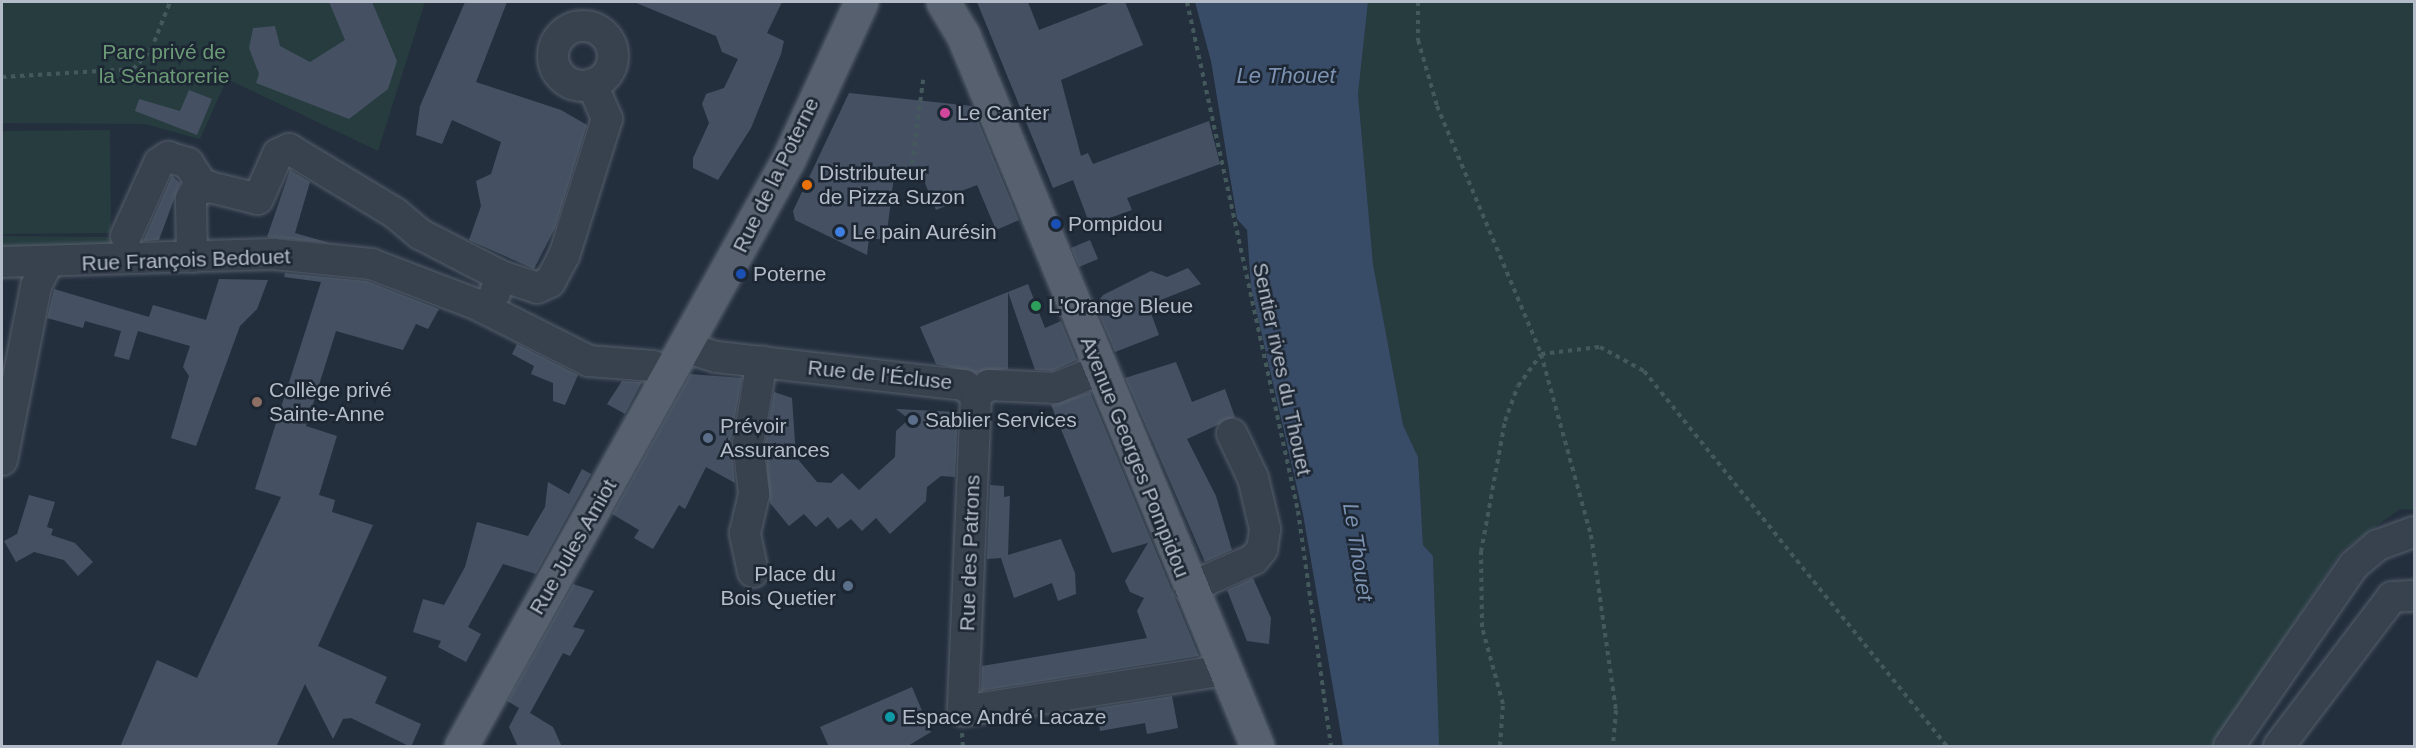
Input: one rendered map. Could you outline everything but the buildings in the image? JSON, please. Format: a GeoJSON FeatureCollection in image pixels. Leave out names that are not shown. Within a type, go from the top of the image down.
{"type":"FeatureCollection","features":[{"type":"Feature","properties":{"kind":"main road","name":"Rue de la Poterne"},"geometry":{"type":"LineString","coordinates":[[680,360],[788,160],[861,2]]}},
{"type":"Feature","properties":{"kind":"main road","name":"Avenue Georges Pompidou"},"geometry":{"type":"LineString","coordinates":[[943,2],[963,35],[1189,588],[1257,747]]}},
{"type":"Feature","properties":{"kind":"main road","name":"Rue Jules Amiot"},"geometry":{"type":"LineString","coordinates":[[461,747],[680,360]]}},
{"type":"Feature","properties":{"kind":"street"},"geometry":{"type":"LineString","coordinates":[[126,236],[159,163],[168,157],[188,163],[203,186],[258,199],[278,154],[289,149],[395,213],[420,234],[501,276],[537,288],[550,282],[564,256],[607,119],[592,84]]}},
{"type":"Feature","properties":{"kind":"street"},"geometry":{"type":"LineString","coordinates":[[192,258],[191,199],[203,186]]}},
{"type":"Feature","properties":{"kind":"street","name":"Rue François Bedouet"},"geometry":{"type":"LineString","coordinates":[[6,266],[273,254],[371,264],[489,310],[589,360],[653,366],[680,360]]}},
{"type":"Feature","properties":{"kind":"street"},"geometry":{"type":"LineString","coordinates":[[2,460],[36,286],[47,264]]}},
{"type":"Feature","properties":{"kind":"street"},"geometry":{"type":"LineString","coordinates":[[489,310],[501,276]]}},
{"type":"Feature","properties":{"kind":"street","name":"Rue de l'Écluse"},"geometry":{"type":"LineString","coordinates":[[680,360],[717,357],[762,361],[964,385],[976,395],[989,385],[1055,388],[1100,370]]}},
{"type":"Feature","properties":{"kind":"street"},"geometry":{"type":"LineString","coordinates":[[753,572],[745,532],[753,494],[748,443],[762,361]]}},
{"type":"Feature","properties":{"kind":"street","name":"Rue des Patrons"},"geometry":{"type":"LineString","coordinates":[[976,395],[963,711],[1224,669]]}},
{"type":"Feature","properties":{"kind":"street"},"geometry":{"type":"LineString","coordinates":[[1189,588],[1254,559],[1262,549],[1265,529],[1253,478],[1232,434]]}},
{"type":"Feature","properties":{"kind":"street"},"geometry":{"type":"LineString","coordinates":[[2229,747],[2354,565],[2378,546],[2415,532]]}},
{"type":"Feature","properties":{"kind":"street"},"geometry":{"type":"LineString","coordinates":[[2279,747],[2392,597],[2415,596]]}},
{"type":"Feature","properties":{"kind":"path"},"geometry":{"type":"LineString","coordinates":[[2,77],[133,69],[151,50],[170,2]]}},
{"type":"Feature","properties":{"kind":"path","name":"Sentier rives du Thouet"},"geometry":{"type":"LineString","coordinates":[[1187,2],[1298,511],[1332,747]]}},
{"type":"Feature","properties":{"kind":"path"},"geometry":{"type":"LineString","coordinates":[[1418,2],[1418,40],[1437,106],[1540,354],[1591,535],[1616,710],[1613,747]]}},
{"type":"Feature","properties":{"kind":"path"},"geometry":{"type":"LineString","coordinates":[[911,174],[923,80]]}},
{"type":"Feature","properties":{"kind":"path"},"geometry":{"type":"LineString","coordinates":[[1500,747],[1503,704],[1482,627],[1481,552],[1505,422],[1518,386],[1540,354],[1600,347],[1644,371],[1947,747]]}},
{"type":"Feature","properties":{"kind":"green space","name":"Parc privé de la Sénatorerie"},"geometry":{"type":"Polygon","coordinates":[[[2,2],[425,2],[378,151],[227,79],[200,139],[145,124],[2,123],[2,2]]]}},
{"type":"Feature","properties":{"kind":"green space"},"geometry":{"type":"Polygon","coordinates":[[[1368,2],[2414,2],[2414,510],[2400,509],[2341,552],[2213,746],[1351,746],[1432,604],[1434,585],[1433,556],[1423,545],[1418,457],[1403,425],[1373,264],[1358,94],[1368,2]]]}},
{"type":"Feature","properties":{"kind":"green space"},"geometry":{"type":"Polygon","coordinates":[[[110,130],[111,233],[2,234],[2,131],[110,130]]]}},
{"type":"Feature","properties":{"kind":"green space"},"geometry":{"type":"Polygon","coordinates":[[[2,236],[110,237],[110,248],[2,248],[2,236]]]}},
{"type":"Feature","properties":{"kind":"water","name":"Le Thouet"},"geometry":{"type":"Polygon","coordinates":[[[1195,2],[1368,2],[1358,94],[1373,264],[1403,425],[1418,457],[1423,545],[1433,556],[1439,746],[1343,746],[1303,514],[1251,287],[1247,230],[1237,219],[1211,61],[1195,2]]]}},
{"type":"Feature","properties":{"kind":"place","name":"Le Canter"},"geometry":{"type":"Point","coordinates":[945,113]}},
{"type":"Feature","properties":{"kind":"place","name":"Distributeur de Pizza Suzon"},"geometry":{"type":"Point","coordinates":[807,185]}},
{"type":"Feature","properties":{"kind":"place","name":"Pompidou"},"geometry":{"type":"Point","coordinates":[1056,224]}},
{"type":"Feature","properties":{"kind":"place","name":"Le pain Aurésin"},"geometry":{"type":"Point","coordinates":[840,232]}},
{"type":"Feature","properties":{"kind":"place","name":"Poterne"},"geometry":{"type":"Point","coordinates":[741,274]}},
{"type":"Feature","properties":{"kind":"place","name":"L'Orange Bleue"},"geometry":{"type":"Point","coordinates":[1036,306]}},
{"type":"Feature","properties":{"kind":"place","name":"Collège privé Sainte-Anne"},"geometry":{"type":"Point","coordinates":[257,402]}},
{"type":"Feature","properties":{"kind":"place","name":"Sablier Services"},"geometry":{"type":"Point","coordinates":[913,420]}},
{"type":"Feature","properties":{"kind":"place","name":"Prévoir Assurances"},"geometry":{"type":"Point","coordinates":[708,438]}},
{"type":"Feature","properties":{"kind":"place","name":"Place du Bois Quetier"},"geometry":{"type":"Point","coordinates":[848,586]}},
{"type":"Feature","properties":{"kind":"place","name":"Espace André Lacaze"},"geometry":{"type":"Point","coordinates":[890,717]}}]}
